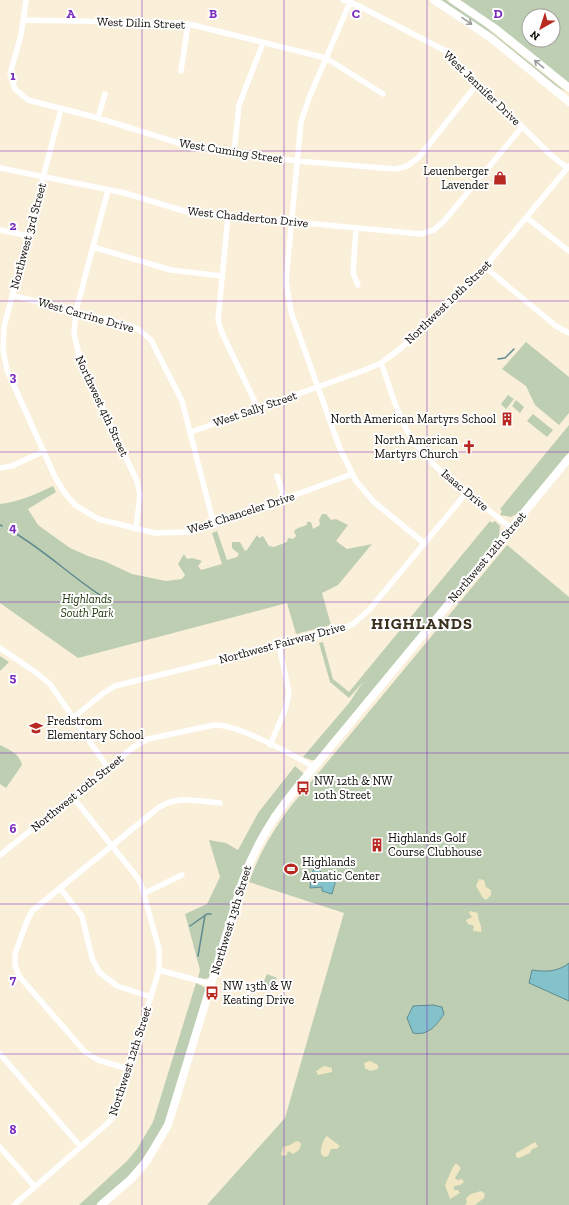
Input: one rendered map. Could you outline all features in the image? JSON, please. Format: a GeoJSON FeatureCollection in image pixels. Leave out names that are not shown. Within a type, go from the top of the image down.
{"type":"FeatureCollection","features":[{"type":"Feature","properties":{"kind":"main road"},"geometry":{"type":"LineString","coordinates":[[434,0],[491,38],[569,102]]}},
{"type":"Feature","properties":{"kind":"main road"},"geometry":{"type":"LineString","coordinates":[[453,0],[496,29],[569,88]]}},
{"type":"Feature","properties":{"kind":"main road","name":"Northwest 12th Street"},"geometry":{"type":"LineString","coordinates":[[314,767],[569,458]]}},
{"type":"Feature","properties":{"kind":"main road","name":"Northwest 13th Street"},"geometry":{"type":"LineString","coordinates":[[101,1205],[138,1171],[162,1138],[175,1107],[243,880],[254,852],[271,821],[314,767]]}},
{"type":"Feature","properties":{"kind":"street"},"geometry":{"type":"LineString","coordinates":[[23,20],[26,0]]}},
{"type":"Feature","properties":{"kind":"street","name":"West Jennifer Drive"},"geometry":{"type":"LineString","coordinates":[[343,0],[350,1],[444,50],[522,127],[568,167]]}},
{"type":"Feature","properties":{"kind":"street"},"geometry":{"type":"LineString","coordinates":[[350,1],[302,118],[291,222],[286,281],[287,292],[291,312],[340,449],[352,474],[367,496],[424,543]]}},
{"type":"Feature","properties":{"kind":"street","name":"West Dilin Street"},"geometry":{"type":"LineString","coordinates":[[23,20],[188,24],[326,58],[382,94]]}},
{"type":"Feature","properties":{"kind":"street","name":"West Cuming Street"},"geometry":{"type":"LineString","coordinates":[[23,20],[10,74],[12,83],[17,92],[33,102],[98,118],[185,145],[297,161],[386,169],[404,167],[418,158],[478,83]]}},
{"type":"Feature","properties":{"kind":"street"},"geometry":{"type":"LineString","coordinates":[[181,71],[188,24]]}},
{"type":"Feature","properties":{"kind":"street"},"geometry":{"type":"LineString","coordinates":[[234,152],[240,105],[263,43]]}},
{"type":"Feature","properties":{"kind":"street"},"geometry":{"type":"LineString","coordinates":[[98,118],[105,94]]}},
{"type":"Feature","properties":{"kind":"street","name":"Northwest 3rd Street"},"geometry":{"type":"LineString","coordinates":[[44,451],[11,380],[5,360],[3,339],[4,327],[12,295],[61,109]]}},
{"type":"Feature","properties":{"kind":"street","name":"West Chadderton Drive"},"geometry":{"type":"LineString","coordinates":[[0,168],[108,190],[182,211],[356,228],[428,233],[444,221],[522,127]]}},
{"type":"Feature","properties":{"kind":"street","name":"Northwest 10th Street"},"geometry":{"type":"LineString","coordinates":[[318,387],[381,363],[401,348],[486,268],[568,167]]}},
{"type":"Feature","properties":{"kind":"street","name":"Northwest 4th Street"},"geometry":{"type":"LineString","coordinates":[[108,190],[76,312],[74,334],[77,353],[138,487],[140,501],[136,529]]}},
{"type":"Feature","properties":{"kind":"street"},"geometry":{"type":"LineString","coordinates":[[228,216],[218,311],[219,326],[258,408]]}},
{"type":"Feature","properties":{"kind":"street"},"geometry":{"type":"LineString","coordinates":[[527,218],[569,252]]}},
{"type":"Feature","properties":{"kind":"street"},"geometry":{"type":"LineString","coordinates":[[356,228],[353,273],[358,285]]}},
{"type":"Feature","properties":{"kind":"street"},"geometry":{"type":"LineString","coordinates":[[0,230],[28,236]]}},
{"type":"Feature","properties":{"kind":"street"},"geometry":{"type":"LineString","coordinates":[[93,247],[171,270],[222,276]]}},
{"type":"Feature","properties":{"kind":"street"},"geometry":{"type":"LineString","coordinates":[[486,268],[556,326],[569,333]]}},
{"type":"Feature","properties":{"kind":"street","name":"West Carrine Drive"},"geometry":{"type":"LineString","coordinates":[[12,295],[131,326],[138,329],[151,340],[182,401],[214,525]]}},
{"type":"Feature","properties":{"kind":"street","name":"Isaac Drive"},"geometry":{"type":"LineString","coordinates":[[381,363],[398,412],[409,434],[430,460],[466,492],[511,528]]}},
{"type":"Feature","properties":{"kind":"street","name":"West Sally Street"},"geometry":{"type":"LineString","coordinates":[[191,432],[318,387]]}},
{"type":"Feature","properties":{"kind":"street"},"geometry":{"type":"LineString","coordinates":[[0,468],[12,466],[44,451]]}},
{"type":"Feature","properties":{"kind":"street","name":"West Chanceler Drive"},"geometry":{"type":"LineString","coordinates":[[44,451],[61,488],[75,505],[98,519],[155,533],[179,533],[214,525],[352,474]]}},
{"type":"Feature","properties":{"kind":"street"},"geometry":{"type":"LineString","coordinates":[[277,476],[285,499]]}},
{"type":"Feature","properties":{"kind":"street","name":"Northwest Fairway Drive"},"geometry":{"type":"LineString","coordinates":[[73,718],[102,694],[115,686],[337,631],[360,619],[466,492]]}},
{"type":"Feature","properties":{"kind":"street"},"geometry":{"type":"LineString","coordinates":[[270,745],[286,710],[289,693],[279,645]]}},
{"type":"Feature","properties":{"kind":"street"},"geometry":{"type":"LineString","coordinates":[[0,648],[44,678],[108,768]]}},
{"type":"Feature","properties":{"kind":"street","name":"Northwest 10th Street"},"geometry":{"type":"LineString","coordinates":[[0,855],[72,796],[143,741],[214,726],[229,727],[314,767]]}},
{"type":"Feature","properties":{"kind":"street","name":"Northwest 12th Street"},"geometry":{"type":"LineString","coordinates":[[14,1205],[81,1147],[114,1116],[159,970],[159,949],[145,893],[137,877],[72,796]]}},
{"type":"Feature","properties":{"kind":"street"},"geometry":{"type":"LineString","coordinates":[[128,1069],[98,1060],[84,1052],[23,982],[15,964],[16,948],[29,916],[37,906],[167,803],[180,800],[220,804]]}},
{"type":"Feature","properties":{"kind":"street"},"geometry":{"type":"LineString","coordinates":[[145,893],[182,875]]}},
{"type":"Feature","properties":{"kind":"street"},"geometry":{"type":"LineString","coordinates":[[60,888],[82,916],[92,958],[99,972],[117,986],[151,997]]}},
{"type":"Feature","properties":{"kind":"street"},"geometry":{"type":"LineString","coordinates":[[159,970],[211,984]]}},
{"type":"Feature","properties":{"kind":"street"},"geometry":{"type":"LineString","coordinates":[[0,1054],[81,1147]]}},
{"type":"Feature","properties":{"kind":"street"},"geometry":{"type":"LineString","coordinates":[[0,1147],[35,1187]]}},
{"type":"Feature","properties":{"kind":"green space"},"geometry":{"type":"Polygon","coordinates":[[[439,0],[446,0],[477,20],[566,92],[554,85],[439,0]]]}},
{"type":"Feature","properties":{"kind":"green space"},"geometry":{"type":"Polygon","coordinates":[[[459,0],[569,0],[569,85],[521,48],[561,48],[561,8],[521,8],[521,48],[459,0]]]}},
{"type":"Feature","properties":{"kind":"green space"},"geometry":{"type":"Polygon","coordinates":[[[526,342],[569,377],[569,413],[559,425],[535,405],[526,386],[502,369],[526,342]]]}},
{"type":"Feature","properties":{"kind":"green space"},"geometry":{"type":"Polygon","coordinates":[[[508,395],[514,399],[506,409],[501,404],[508,395]]]}},
{"type":"Feature","properties":{"kind":"green space"},"geometry":{"type":"Polygon","coordinates":[[[516,400],[524,407],[520,413],[512,406],[516,400]]]}},
{"type":"Feature","properties":{"kind":"green space"},"geometry":{"type":"Polygon","coordinates":[[[533,414],[553,430],[547,437],[527,421],[533,414]]]}},
{"type":"Feature","properties":{"kind":"green space"},"geometry":{"type":"Polygon","coordinates":[[[569,425],[569,452],[520,512],[511,517],[500,515],[502,511],[500,509],[569,425]]]}},
{"type":"Feature","properties":{"kind":"green space","name":"Highlands South Park"},"geometry":{"type":"Polygon","coordinates":[[[53,486],[56,492],[28,509],[38,525],[70,548],[88,556],[104,561],[132,574],[166,581],[182,579],[185,575],[178,564],[184,554],[187,559],[192,558],[202,561],[198,566],[201,570],[222,564],[212,533],[217,531],[227,560],[237,557],[239,554],[232,548],[232,542],[240,542],[245,551],[257,535],[259,538],[263,536],[269,546],[274,547],[287,542],[288,538],[293,539],[296,536],[294,531],[307,525],[307,522],[311,522],[313,529],[320,525],[319,520],[322,514],[326,514],[331,520],[336,519],[348,525],[336,541],[347,549],[372,544],[338,585],[322,593],[331,625],[296,634],[287,603],[78,658],[0,603],[0,504],[21,500],[53,486]]]}},
{"type":"Feature","properties":{"kind":"green space"},"geometry":{"type":"Polygon","coordinates":[[[490,521],[492,523],[495,521],[500,526],[499,538],[315,760],[303,757],[349,703],[363,682],[349,698],[330,682],[319,643],[323,642],[333,679],[349,692],[490,521]]]}},
{"type":"Feature","properties":{"kind":"green space"},"geometry":{"type":"Polygon","coordinates":[[[507,545],[569,597],[569,1205],[207,1205],[285,1118],[344,913],[249,882],[257,862],[272,833],[291,806],[507,545]]]}},
{"type":"Feature","properties":{"kind":"green space"},"geometry":{"type":"Polygon","coordinates":[[[0,656],[9,662],[0,671],[0,656]]]}},
{"type":"Feature","properties":{"kind":"green space"},"geometry":{"type":"Polygon","coordinates":[[[0,745],[11,750],[19,758],[22,765],[6,788],[0,784],[0,745]]]}},
{"type":"Feature","properties":{"kind":"green space"},"geometry":{"type":"Polygon","coordinates":[[[295,766],[304,774],[271,815],[210,977],[205,979],[198,978],[200,970],[185,914],[207,904],[220,877],[209,840],[226,843],[238,850],[258,813],[295,766]]]}},
{"type":"Feature","properties":{"kind":"green space"},"geometry":{"type":"Polygon","coordinates":[[[267,974],[277,978],[271,991],[266,991],[261,988],[267,974]]]}},
{"type":"Feature","properties":{"kind":"green space"},"geometry":{"type":"Polygon","coordinates":[[[196,983],[204,987],[206,991],[164,1126],[140,1163],[126,1179],[96,1205],[79,1205],[127,1161],[137,1149],[153,1122],[196,983]]]}},
{"type":"Feature","properties":{"kind":"sand"},"geometry":{"type":"Polygon","coordinates":[[[479,879],[484,880],[486,887],[491,890],[491,895],[486,900],[483,898],[476,886],[479,879]]]}},
{"type":"Feature","properties":{"kind":"sand"},"geometry":{"type":"Polygon","coordinates":[[[470,911],[478,913],[481,932],[473,931],[474,926],[468,924],[466,920],[472,917],[469,913],[470,911]]]}},
{"type":"Feature","properties":{"kind":"sand"},"geometry":{"type":"Polygon","coordinates":[[[370,1061],[378,1065],[378,1069],[370,1071],[365,1068],[364,1063],[370,1061]]]}},
{"type":"Feature","properties":{"kind":"sand"},"geometry":{"type":"Polygon","coordinates":[[[324,1066],[332,1068],[332,1072],[318,1075],[316,1071],[324,1066]]]}},
{"type":"Feature","properties":{"kind":"sand"},"geometry":{"type":"Polygon","coordinates":[[[327,1136],[340,1146],[337,1149],[331,1149],[328,1156],[324,1157],[321,1154],[321,1150],[323,1142],[327,1136]]]}},
{"type":"Feature","properties":{"kind":"sand"},"geometry":{"type":"Polygon","coordinates":[[[296,1141],[300,1142],[301,1145],[299,1150],[293,1154],[288,1151],[286,1156],[281,1155],[283,1147],[296,1141]]]}},
{"type":"Feature","properties":{"kind":"sand"},"geometry":{"type":"Polygon","coordinates":[[[535,1142],[538,1147],[532,1149],[530,1153],[519,1158],[516,1157],[516,1153],[535,1142]]]}},
{"type":"Feature","properties":{"kind":"sand"},"geometry":{"type":"Polygon","coordinates":[[[456,1163],[461,1168],[455,1178],[457,1180],[462,1179],[464,1182],[460,1185],[454,1186],[454,1190],[458,1190],[460,1193],[450,1199],[445,1185],[456,1163]]]}},
{"type":"Feature","properties":{"kind":"sand"},"geometry":{"type":"Polygon","coordinates":[[[481,1191],[485,1194],[484,1198],[475,1205],[465,1205],[467,1202],[466,1198],[471,1194],[481,1191]]]}},
{"type":"Feature","properties":{"kind":"water"},"geometry":{"type":"Polygon","coordinates":[[[315,866],[326,877],[327,873],[337,876],[332,894],[322,891],[322,887],[310,888],[311,876],[315,866]]]}},
{"type":"Feature","properties":{"kind":"water"},"geometry":{"type":"Polygon","coordinates":[[[569,963],[569,1001],[529,983],[532,970],[551,971],[569,963]]]}},
{"type":"Feature","properties":{"kind":"water"},"geometry":{"type":"Polygon","coordinates":[[[433,1005],[442,1007],[444,1014],[431,1029],[423,1033],[413,1033],[407,1018],[413,1006],[433,1005]]]}},
{"type":"Feature","properties":{"kind":"waterway"},"geometry":{"type":"LineString","coordinates":[[498,359],[505,358],[514,349]]}},
{"type":"Feature","properties":{"kind":"waterway"},"geometry":{"type":"LineString","coordinates":[[8,529],[32,544],[100,595]]}},
{"type":"Feature","properties":{"kind":"waterway"},"geometry":{"type":"LineString","coordinates":[[190,926],[207,914],[211,914]]}},
{"type":"Feature","properties":{"kind":"waterway"},"geometry":{"type":"LineString","coordinates":[[198,956],[205,915]]}},
{"type":"Feature","properties":{"kind":"place","name":"Leuenberger Lavender"},"geometry":{"type":"Point","coordinates":[500,178]}},
{"type":"Feature","properties":{"kind":"place","name":"North American Martyrs School"},"geometry":{"type":"Point","coordinates":[507,419]}},
{"type":"Feature","properties":{"kind":"place","name":"North American Martyrs Church"},"geometry":{"type":"Point","coordinates":[469,447]}},
{"type":"Feature","properties":{"kind":"place","name":"Fredstrom Elementary School"},"geometry":{"type":"Point","coordinates":[36,728]}},
{"type":"Feature","properties":{"kind":"place","name":"NW 12th & NW 10th Street"},"geometry":{"type":"Point","coordinates":[303,788]}},
{"type":"Feature","properties":{"kind":"place","name":"Highlands Golf Course Clubhouse"},"geometry":{"type":"Point","coordinates":[377,845]}},
{"type":"Feature","properties":{"kind":"place","name":"Highlands Aquatic Center"},"geometry":{"type":"Point","coordinates":[291,869]}},
{"type":"Feature","properties":{"kind":"place","name":"NW 13th & W Keating Drive"},"geometry":{"type":"Point","coordinates":[212,993]}},
{"type":"Feature","properties":{"kind":"district","name":"HIGHLANDS"},"geometry":{"type":"Point","coordinates":[422,623]}}]}
